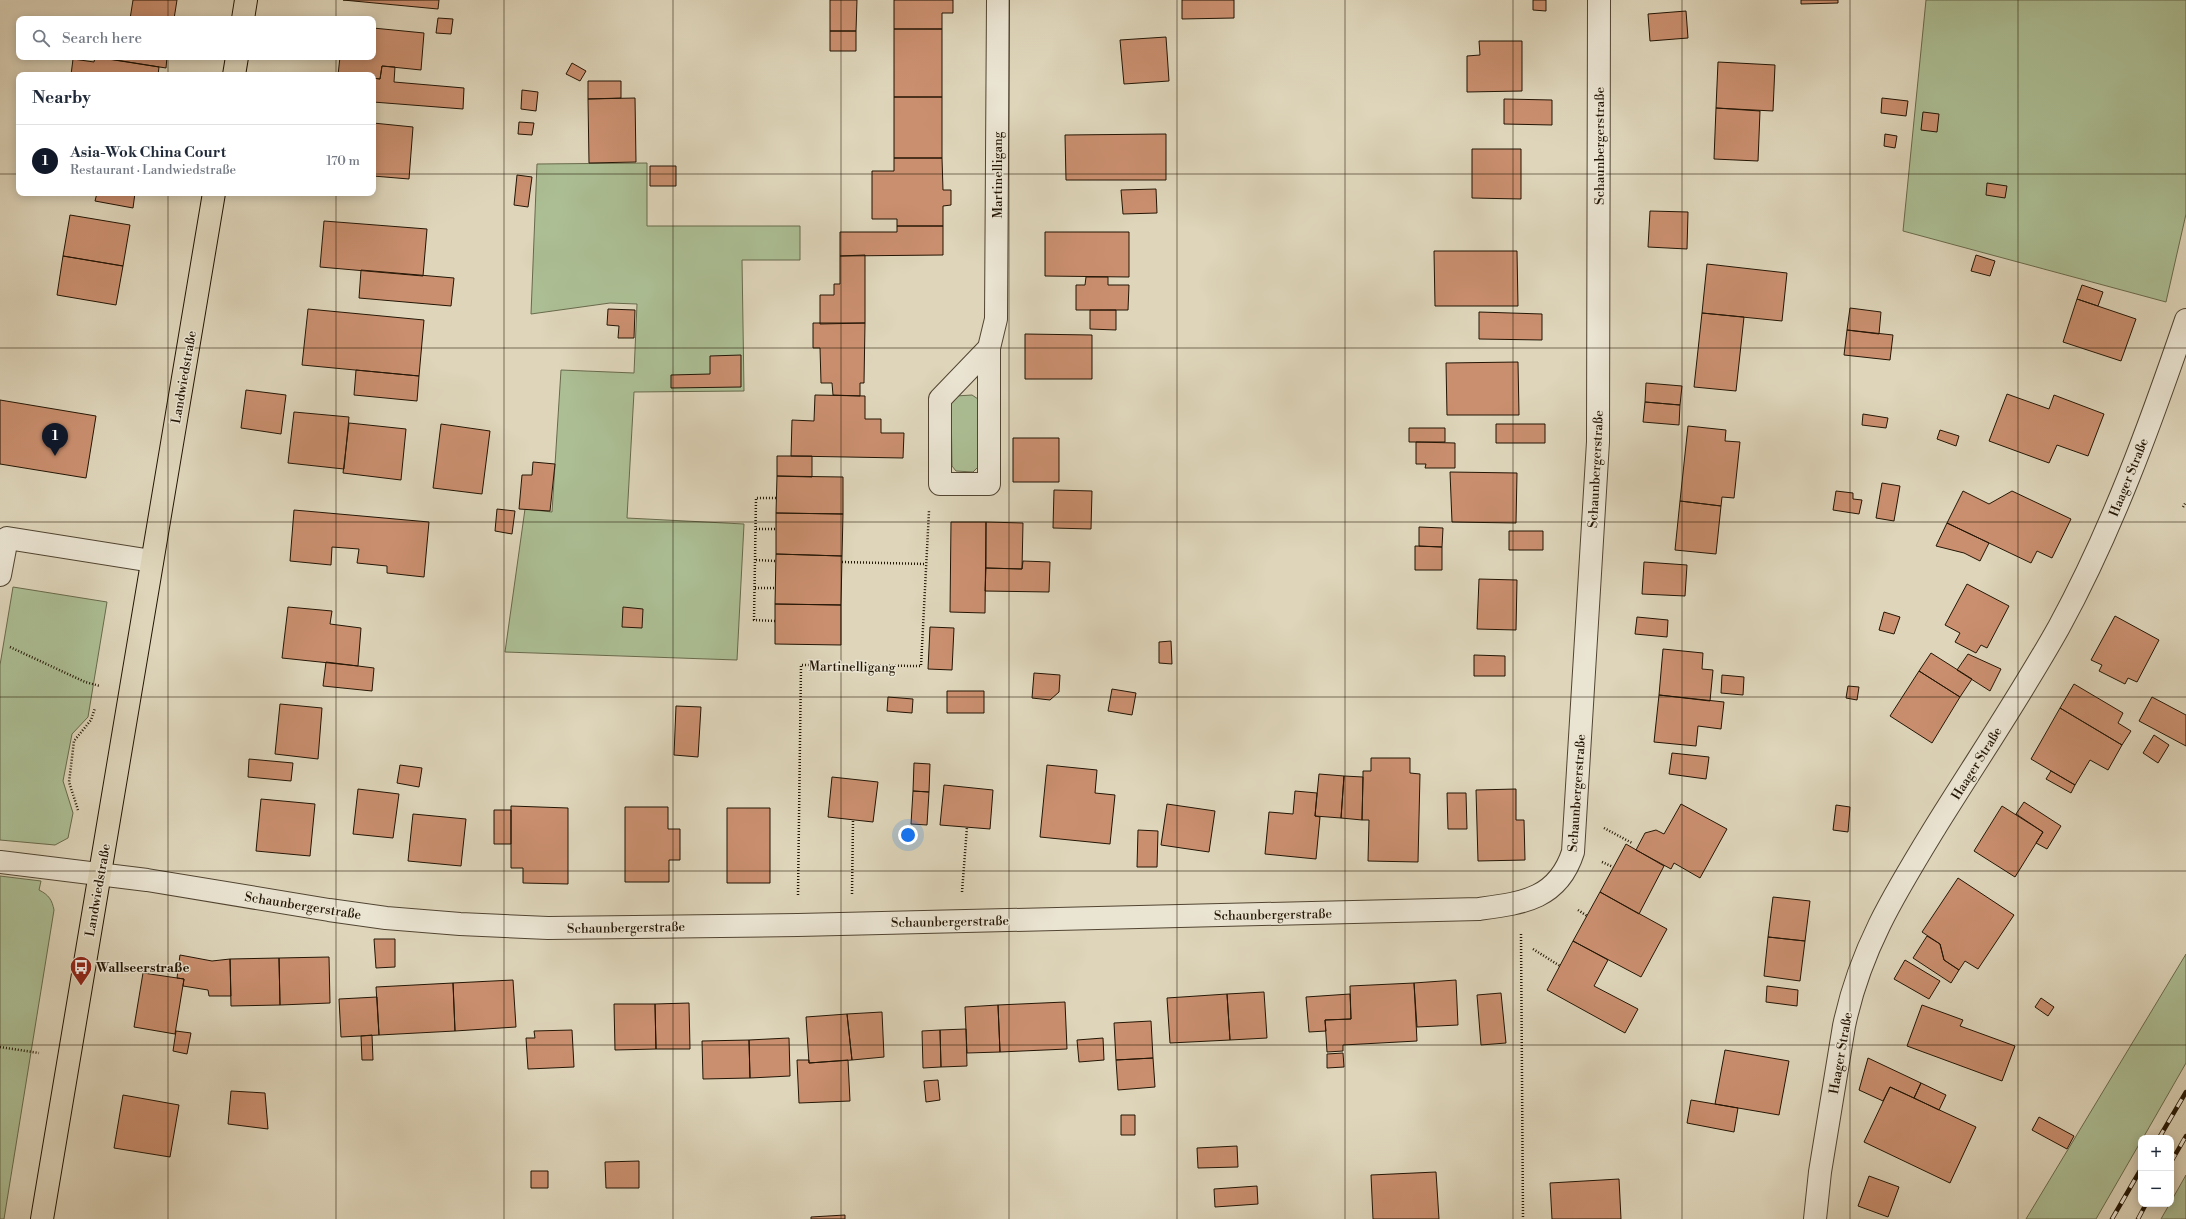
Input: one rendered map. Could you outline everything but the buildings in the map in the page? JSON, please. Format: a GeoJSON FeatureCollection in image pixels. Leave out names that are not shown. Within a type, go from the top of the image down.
{"type":"FeatureCollection","features":[{"type":"Feature","properties":{"kind":"main road"},"geometry":{"type":"LineString","coordinates":[[243,16],[246,0]]}},
{"type":"Feature","properties":{"kind":"main road"},"geometry":{"type":"LineString","coordinates":[[234,72],[236,60]]}},
{"type":"Feature","properties":{"kind":"main road","name":"Landwiedstraße"},"geometry":{"type":"LineString","coordinates":[[42,1219],[213,196]]}},
{"type":"Feature","properties":{"kind":"street","name":"Martinelligang"},"geometry":{"type":"LineString","coordinates":[[940,484],[989,484],[989,348],[996,319],[998,0]]}},
{"type":"Feature","properties":{"kind":"street","name":"Schaunbergerstraße"},"geometry":{"type":"LineString","coordinates":[[100,874],[329,910],[460,924],[560,928],[798,925],[1479,909],[1521,902],[1546,892],[1559,881],[1568,869],[1573,852],[1598,442],[1599,0]]}},
{"type":"Feature","properties":{"kind":"street","name":"Haager Straße"},"geometry":{"type":"LineString","coordinates":[[1815,1219],[1820,1172],[1844,1026],[1848,1005],[1864,955],[1895,892],[2059,628],[2129,481],[2186,320]]}},
{"type":"Feature","properties":{"kind":"street"},"geometry":{"type":"LineString","coordinates":[[940,484],[940,399],[989,348]]}},
{"type":"Feature","properties":{"kind":"street"},"geometry":{"type":"LineString","coordinates":[[0,574],[7,538],[152,561]]}},
{"type":"Feature","properties":{"kind":"street"},"geometry":{"type":"LineString","coordinates":[[0,862],[100,874]]}},
{"type":"Feature","properties":{"kind":"path","name":"Martinelligang"},"geometry":{"type":"LineString","coordinates":[[798,925],[802,665],[921,666],[929,504],[940,484]]}},
{"type":"Feature","properties":{"kind":"path"},"geometry":{"type":"LineString","coordinates":[[775,621],[754,620],[756,498],[776,498]]}},
{"type":"Feature","properties":{"kind":"path"},"geometry":{"type":"LineString","coordinates":[[2183,507],[2186,502]]}},
{"type":"Feature","properties":{"kind":"path"},"geometry":{"type":"LineString","coordinates":[[756,529],[776,529]]}},
{"type":"Feature","properties":{"kind":"path"},"geometry":{"type":"LineString","coordinates":[[756,560],[776,561]]}},
{"type":"Feature","properties":{"kind":"path"},"geometry":{"type":"LineString","coordinates":[[842,562],[926,564]]}},
{"type":"Feature","properties":{"kind":"path"},"geometry":{"type":"LineString","coordinates":[[755,588],[775,588]]}},
{"type":"Feature","properties":{"kind":"path"},"geometry":{"type":"LineString","coordinates":[[10,647],[85,682],[101,686],[99,693]]}},
{"type":"Feature","properties":{"kind":"path"},"geometry":{"type":"LineString","coordinates":[[79,814],[69,782],[74,741],[91,720],[95,707]]}},
{"type":"Feature","properties":{"kind":"path"},"geometry":{"type":"LineString","coordinates":[[852,897],[853,820]]}},
{"type":"Feature","properties":{"kind":"path"},"geometry":{"type":"LineString","coordinates":[[1600,826],[1632,843]]}},
{"type":"Feature","properties":{"kind":"path"},"geometry":{"type":"LineString","coordinates":[[962,895],[967,827]]}},
{"type":"Feature","properties":{"kind":"path"},"geometry":{"type":"LineString","coordinates":[[1521,902],[1523,1219]]}},
{"type":"Feature","properties":{"kind":"path"},"geometry":{"type":"LineString","coordinates":[[1578,910],[1587,916]]}},
{"type":"Feature","properties":{"kind":"path"},"geometry":{"type":"LineString","coordinates":[[1533,949],[1560,966]]}},
{"type":"Feature","properties":{"kind":"path"},"geometry":{"type":"LineString","coordinates":[[0,1047],[39,1053]]}},
{"type":"Feature","properties":{"kind":"green space"},"geometry":{"type":"Polygon","coordinates":[[[1926,0],[2186,0],[2186,214],[2166,302],[1903,231],[1926,0]]]}},
{"type":"Feature","properties":{"kind":"green space"},"geometry":{"type":"Polygon","coordinates":[[[647,163],[647,226],[800,226],[800,260],[742,260],[744,391],[634,392],[627,518],[744,524],[737,660],[505,652],[525,509],[552,512],[561,370],[634,373],[637,304],[610,303],[531,314],[537,164],[647,163]]]}},
{"type":"Feature","properties":{"kind":"green space"},"geometry":{"type":"Polygon","coordinates":[[[972,395],[978,399],[979,466],[973,472],[956,471],[952,466],[951,402],[956,396],[972,395]]]}},
{"type":"Feature","properties":{"kind":"green space"},"geometry":{"type":"Polygon","coordinates":[[[13,587],[107,602],[88,717],[72,734],[63,781],[73,813],[68,838],[55,845],[0,840],[0,665],[13,587]]]}},
{"type":"Feature","properties":{"kind":"green space"},"geometry":{"type":"Polygon","coordinates":[[[0,876],[41,881],[39,890],[50,898],[54,910],[4,1219],[0,1219],[0,876]]]}},
{"type":"Feature","properties":{"kind":"green space"},"geometry":{"type":"Polygon","coordinates":[[[2186,954],[2186,1063],[2145,1135],[2138,1135],[2138,1146],[2096,1219],[2026,1219],[2186,954]]]}},
{"type":"Feature","properties":{"kind":"green space"},"geometry":{"type":"Polygon","coordinates":[[[2186,1175],[2186,1219],[2161,1219],[2168,1207],[2174,1207],[2174,1196],[2186,1175]]]}},
{"type":"Feature","properties":{"kind":"railway"},"geometry":{"type":"LineString","coordinates":[[2161,1135],[2186,1092]]}},
{"type":"Feature","properties":{"kind":"railway"},"geometry":{"type":"LineString","coordinates":[[2174,1157],[2186,1136]]}},
{"type":"Feature","properties":{"kind":"railway"},"geometry":{"type":"LineString","coordinates":[[2112,1219],[2140,1171]]}},
{"type":"Feature","properties":{"kind":"railway"},"geometry":{"type":"LineString","coordinates":[[2138,1219],[2144,1207]]}},
{"type":"Feature","properties":{"kind":"place","name":"Asia-Wok China Court"},"geometry":{"type":"Point","coordinates":[55,456]}},
{"type":"Feature","properties":{"kind":"place","name":"Wallseerstraße"},"geometry":{"type":"Point","coordinates":[81,986]}}]}
